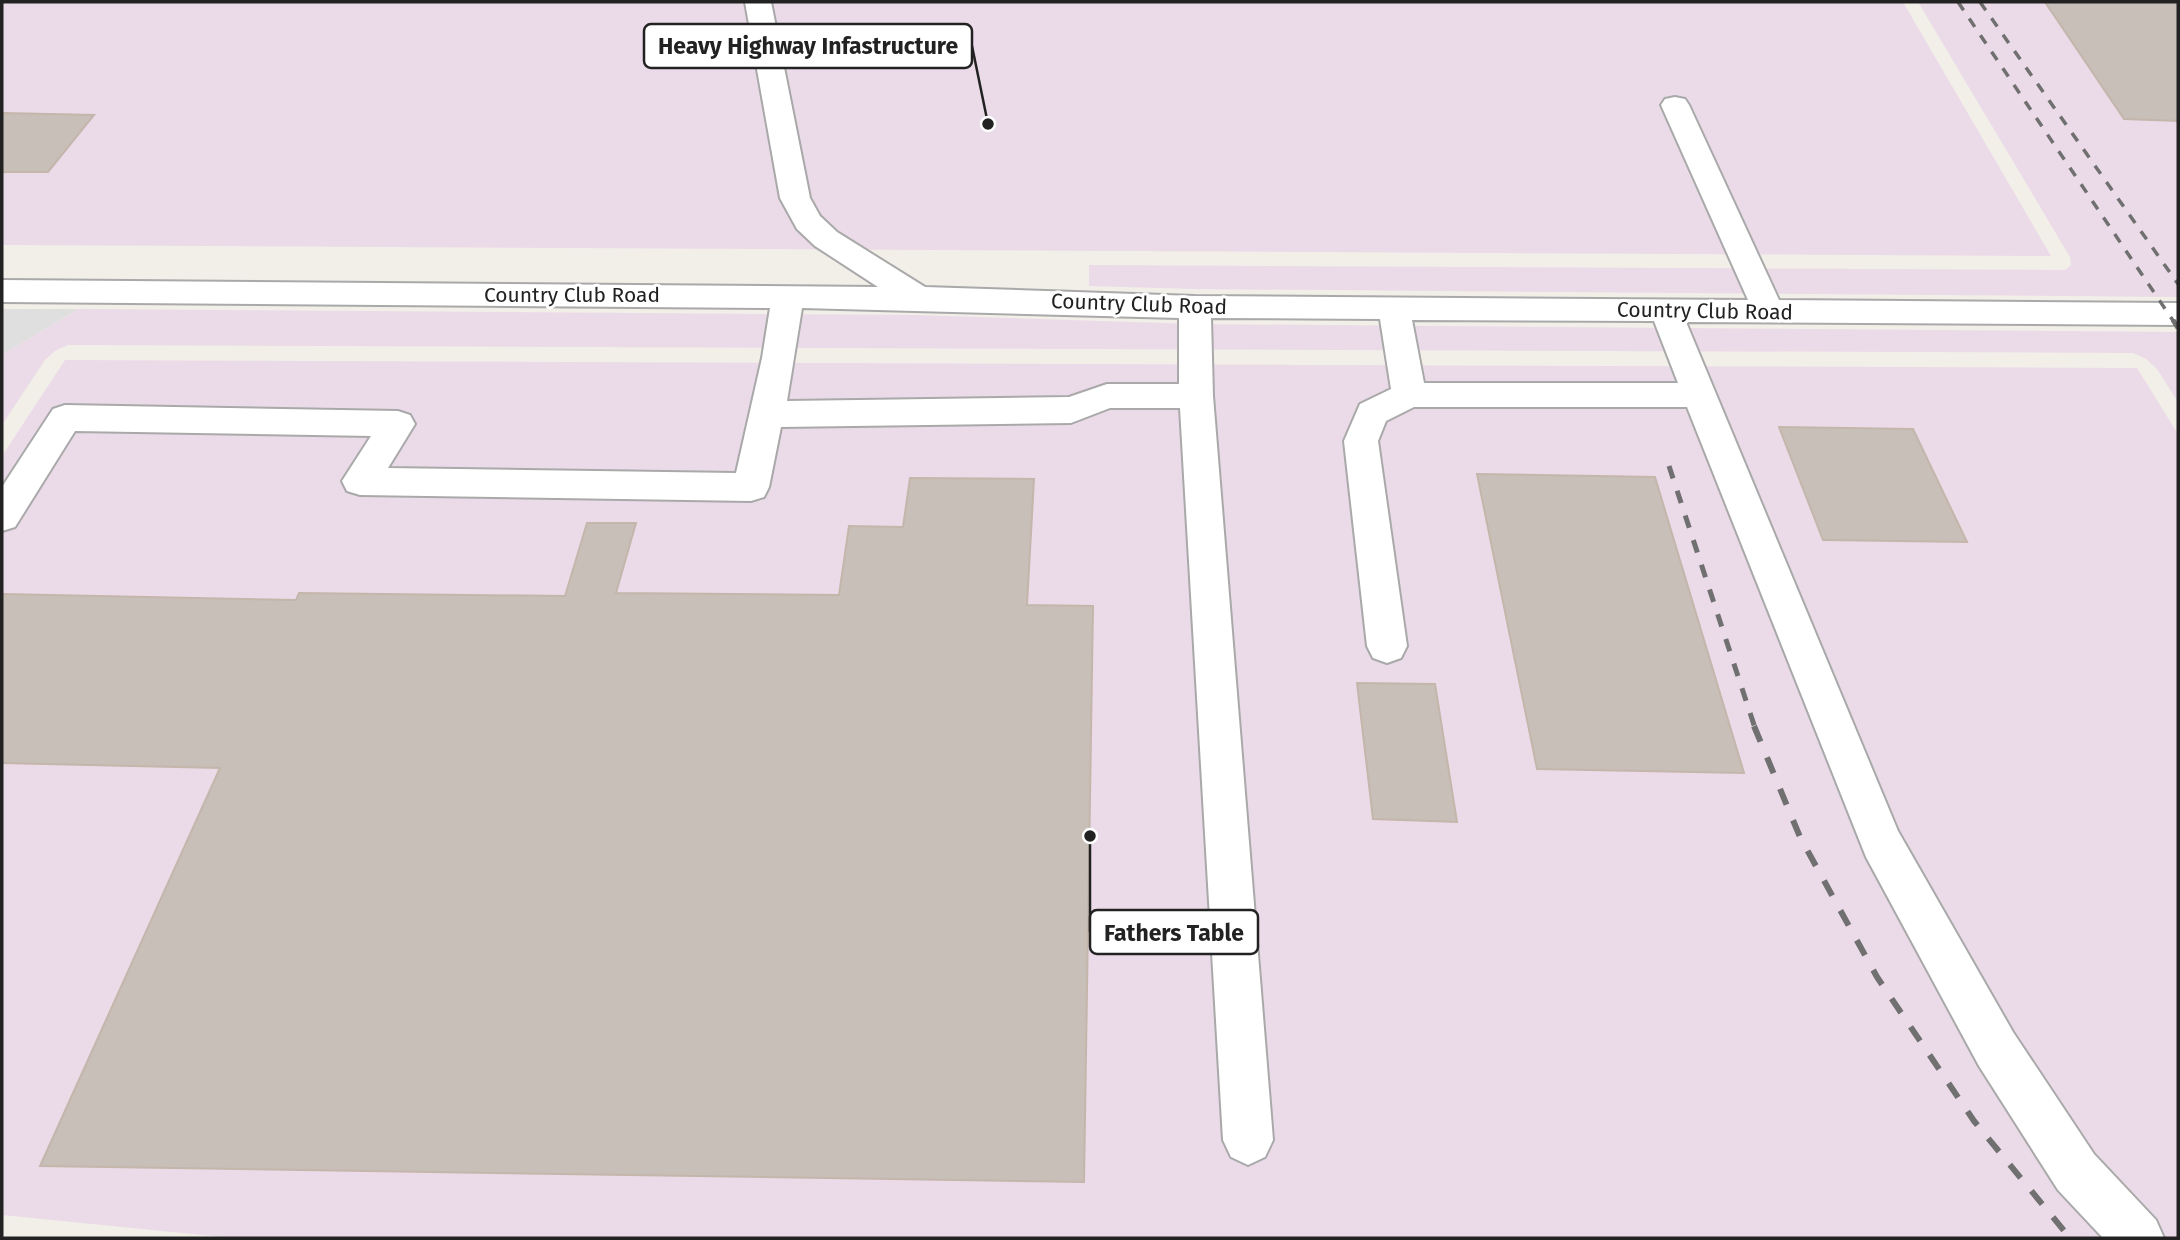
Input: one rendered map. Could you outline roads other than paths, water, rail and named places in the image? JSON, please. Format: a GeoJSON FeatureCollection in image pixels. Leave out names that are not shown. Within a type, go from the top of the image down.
{"type":"FeatureCollection","features":[{"type":"Feature","properties":{"kind":"street"},"geometry":{"type":"LineString","coordinates":[[758,2],[795,198],[808,222],[826,239],[919,298]]}},
{"type":"Feature","properties":{"kind":"street"},"geometry":{"type":"LineString","coordinates":[[1675,105],[1769,312]]}},
{"type":"Feature","properties":{"kind":"street","name":"Country Club Road"},"geometry":{"type":"LineString","coordinates":[[2,291],[919,298],[1195,307],[2178,314]]}},
{"type":"Feature","properties":{"kind":"street"},"geometry":{"type":"LineString","coordinates":[[2,517],[65,418],[398,424],[360,481],[751,487],[779,358],[787,297]]}},
{"type":"Feature","properties":{"kind":"street"},"geometry":{"type":"LineString","coordinates":[[1195,307],[1196,397],[1248,1140]]}},
{"type":"Feature","properties":{"kind":"street"},"geometry":{"type":"LineString","coordinates":[[1394,308],[1409,395]]}},
{"type":"Feature","properties":{"kind":"street"},"geometry":{"type":"LineString","coordinates":[[1665,310],[1881,843],[1996,1049],[2076,1172],[2138,1238]]}},
{"type":"Feature","properties":{"kind":"street"},"geometry":{"type":"LineString","coordinates":[[1387,646],[1361,441],[1372,414],[1409,395],[1701,395]]}},
{"type":"Feature","properties":{"kind":"street"},"geometry":{"type":"LineString","coordinates":[[767,414],[1071,410],[1107,396],[1196,397]]}},
{"type":"Feature","properties":{"kind":"railway"},"geometry":{"type":"LineString","coordinates":[[1958,2],[2174,322]]}},
{"type":"Feature","properties":{"kind":"railway"},"geometry":{"type":"LineString","coordinates":[[1980,2],[2178,284]]}},
{"type":"Feature","properties":{"kind":"railway"},"geometry":{"type":"LineString","coordinates":[[2173,320],[2178,328]]}},
{"type":"Feature","properties":{"kind":"railway"},"geometry":{"type":"LineString","coordinates":[[1669,466],[1755,728]]}},
{"type":"Feature","properties":{"kind":"railway"},"geometry":{"type":"LineString","coordinates":[[1754,726],[1800,837],[1877,977],[1974,1121],[2070,1238]]}},
{"type":"Feature","properties":{"kind":"place","name":"Heavy Highway Infastructure"},"geometry":{"type":"Point","coordinates":[988,124]}},
{"type":"Feature","properties":{"kind":"place","name":"Fathers Table"},"geometry":{"type":"Point","coordinates":[1090,836]}}]}
